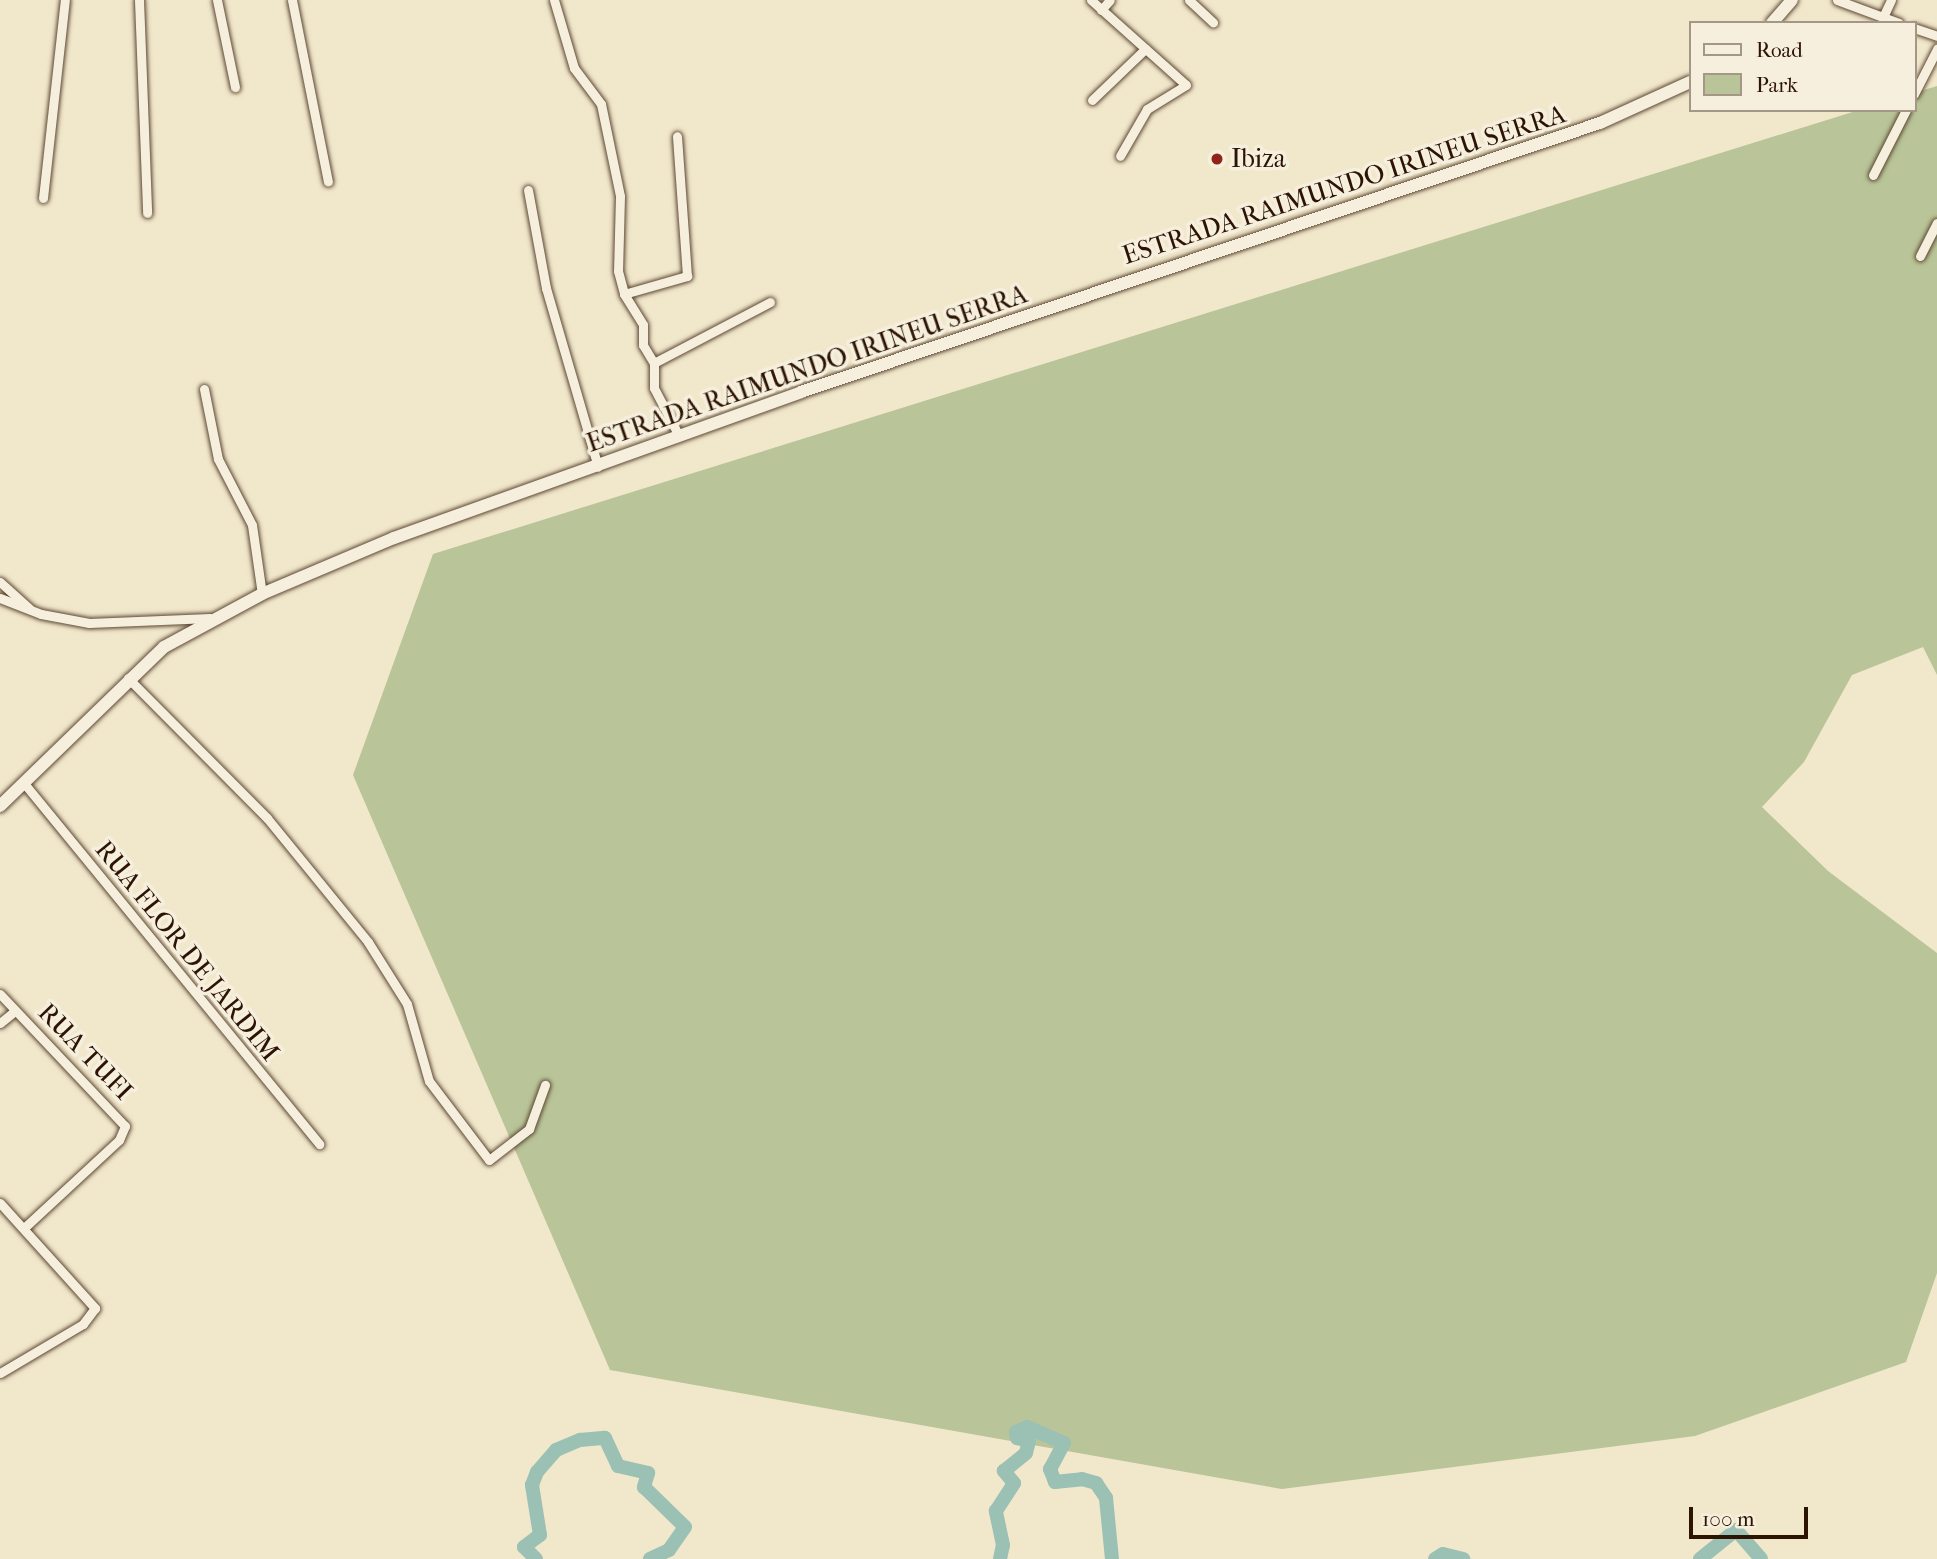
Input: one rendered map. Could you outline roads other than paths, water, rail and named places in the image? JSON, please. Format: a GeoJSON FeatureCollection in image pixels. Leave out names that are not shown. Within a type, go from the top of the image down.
{"type":"FeatureCollection","features":[{"type":"Feature","properties":{"kind":"street"},"geometry":{"type":"LineString","coordinates":[[43,198],[65,0]]}},
{"type":"Feature","properties":{"kind":"street"},"geometry":{"type":"LineString","coordinates":[[139,0],[147,213]]}},
{"type":"Feature","properties":{"kind":"street"},"geometry":{"type":"LineString","coordinates":[[217,0],[235,87]]}},
{"type":"Feature","properties":{"kind":"street"},"geometry":{"type":"LineString","coordinates":[[292,0],[328,181]]}},
{"type":"Feature","properties":{"kind":"street"},"geometry":{"type":"LineString","coordinates":[[554,0],[574,68],[583,73],[604,116],[620,196],[618,271],[624,294],[643,326],[643,345],[654,363],[654,388],[679,436]]}},
{"type":"Feature","properties":{"kind":"street"},"geometry":{"type":"LineString","coordinates":[[1091,0],[1186,85],[1147,109],[1120,156]]}},
{"type":"Feature","properties":{"kind":"street"},"geometry":{"type":"LineString","coordinates":[[1101,9],[1110,0]]}},
{"type":"Feature","properties":{"kind":"street"},"geometry":{"type":"LineString","coordinates":[[1189,0],[1213,22]]}},
{"type":"Feature","properties":{"kind":"street"},"geometry":{"type":"LineString","coordinates":[[1774,21],[1792,0]]}},
{"type":"Feature","properties":{"kind":"street"},"geometry":{"type":"LineString","coordinates":[[1838,0],[1893,21]]}},
{"type":"Feature","properties":{"kind":"street"},"geometry":{"type":"LineString","coordinates":[[1882,17],[1891,0]]}},
{"type":"Feature","properties":{"kind":"street"},"geometry":{"type":"LineString","coordinates":[[1916,29],[1937,36]]}},
{"type":"Feature","properties":{"kind":"street"},"geometry":{"type":"LineString","coordinates":[[1092,100],[1145,49]]}},
{"type":"Feature","properties":{"kind":"street"},"geometry":{"type":"LineString","coordinates":[[1916,90],[1937,49]]}},
{"type":"Feature","properties":{"kind":"street","name":"ESTRADA RAIMUNDO IRINEU SERRA"},"geometry":{"type":"LineString","coordinates":[[0,806],[128,678],[210,618],[262,594],[394,538],[679,436],[1587,128],[1688,83]]}},
{"type":"Feature","properties":{"kind":"street"},"geometry":{"type":"LineString","coordinates":[[1873,175],[1905,112]]}},
{"type":"Feature","properties":{"kind":"street"},"geometry":{"type":"LineString","coordinates":[[624,294],[687,276],[677,136]]}},
{"type":"Feature","properties":{"kind":"street"},"geometry":{"type":"LineString","coordinates":[[528,190],[546,288],[561,323],[578,410],[598,467]]}},
{"type":"Feature","properties":{"kind":"street"},"geometry":{"type":"LineString","coordinates":[[1920,256],[1937,222]]}},
{"type":"Feature","properties":{"kind":"street"},"geometry":{"type":"LineString","coordinates":[[654,363],[770,302]]}},
{"type":"Feature","properties":{"kind":"street"},"geometry":{"type":"LineString","coordinates":[[204,389],[218,460],[252,525],[262,594]]}},
{"type":"Feature","properties":{"kind":"street"},"geometry":{"type":"LineString","coordinates":[[0,582],[32,612]]}},
{"type":"Feature","properties":{"kind":"street"},"geometry":{"type":"LineString","coordinates":[[0,598],[32,612],[89,624],[210,618]]}},
{"type":"Feature","properties":{"kind":"street"},"geometry":{"type":"LineString","coordinates":[[128,678],[259,809],[368,942],[407,1004],[429,1081],[488,1159],[506,1152],[529,1129],[545,1085]]}},
{"type":"Feature","properties":{"kind":"street","name":"RUA FLOR DE JARDIM"},"geometry":{"type":"LineString","coordinates":[[23,782],[319,1144]]}},
{"type":"Feature","properties":{"kind":"street","name":"RUA TUFI"},"geometry":{"type":"LineString","coordinates":[[0,994],[111,1109],[125,1132],[24,1228]]}},
{"type":"Feature","properties":{"kind":"street"},"geometry":{"type":"LineString","coordinates":[[0,1023],[15,1011]]}},
{"type":"Feature","properties":{"kind":"street"},"geometry":{"type":"LineString","coordinates":[[0,1203],[95,1308],[76,1329],[0,1373]]}},
{"type":"Feature","properties":{"kind":"waterway"},"geometry":{"type":"LineString","coordinates":[[1000,1559],[1003,1545],[996,1511],[1014,1483],[1004,1471],[1026,1453],[1029,1441],[1017,1438],[1016,1432],[1027,1427],[1064,1443],[1050,1469],[1055,1482],[1082,1479],[1096,1483],[1106,1498],[1112,1559]]}},
{"type":"Feature","properties":{"kind":"waterway"},"geometry":{"type":"LineString","coordinates":[[536,1559],[524,1547],[540,1535],[532,1485],[537,1472],[556,1450],[580,1440],[605,1438],[618,1466],[648,1473],[644,1487],[685,1527],[669,1550],[650,1559]]}},
{"type":"Feature","properties":{"kind":"waterway"},"geometry":{"type":"LineString","coordinates":[[1700,1559],[1736,1530],[1761,1559]]}},
{"type":"Feature","properties":{"kind":"waterway"},"geometry":{"type":"LineString","coordinates":[[1435,1559],[1443,1554],[1463,1559]]}},
{"type":"Feature","properties":{"kind":"place","name":"Ibiza"},"geometry":{"type":"Point","coordinates":[1217,159]}}]}
